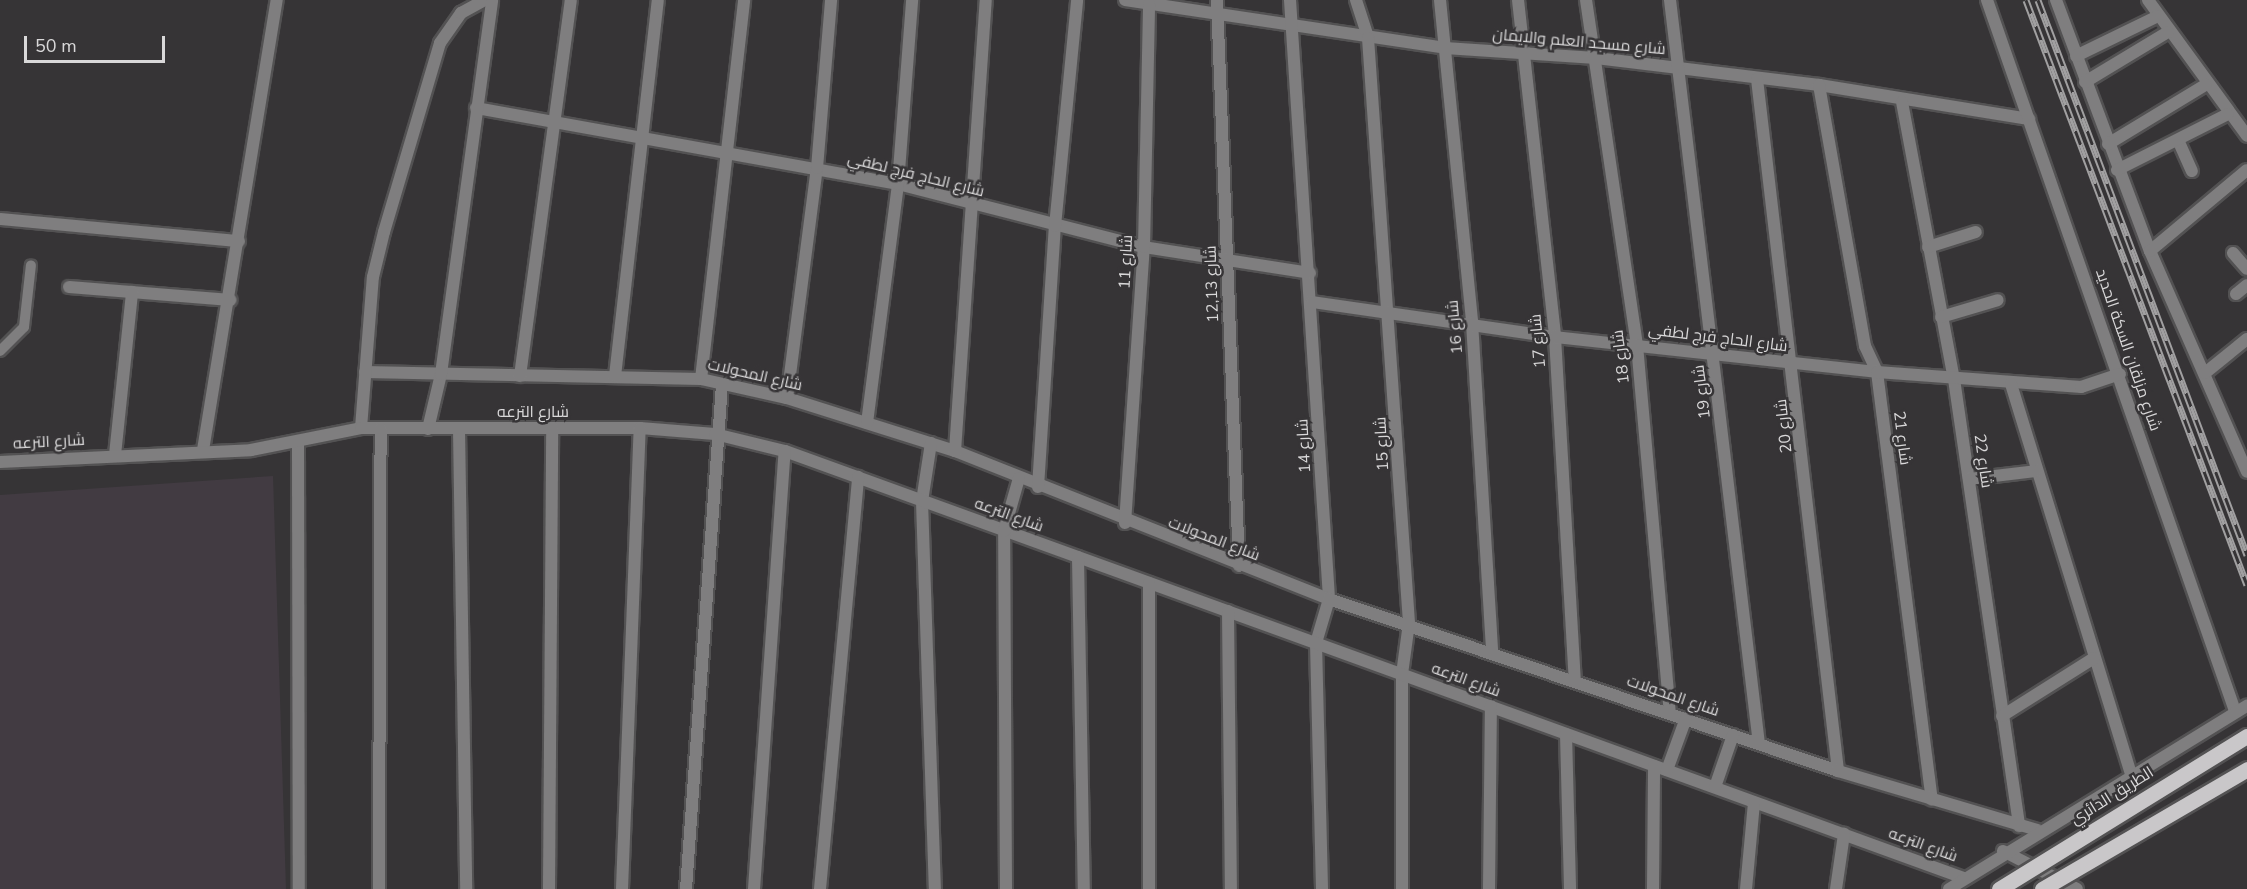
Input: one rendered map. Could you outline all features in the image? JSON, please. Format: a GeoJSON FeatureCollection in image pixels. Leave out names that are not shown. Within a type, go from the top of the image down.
{"type":"FeatureCollection","features":[{"type":"Feature","properties":{"kind":"main road","name":"الطريق الدائري"},"geometry":{"type":"LineString","coordinates":[[1999,889],[2247,736]]}},
{"type":"Feature","properties":{"kind":"main road"},"geometry":{"type":"LineString","coordinates":[[2043,889],[2247,769]]}},
{"type":"Feature","properties":{"kind":"street"},"geometry":{"type":"LineString","coordinates":[[203,450],[230,300],[277,0]]}},
{"type":"Feature","properties":{"kind":"street"},"geometry":{"type":"LineString","coordinates":[[361,428],[373,277],[440,43],[461,13],[484,0]]}},
{"type":"Feature","properties":{"kind":"street"},"geometry":{"type":"LineString","coordinates":[[428,429],[441,374],[492,0]]}},
{"type":"Feature","properties":{"kind":"street"},"geometry":{"type":"LineString","coordinates":[[520,376],[571,0]]}},
{"type":"Feature","properties":{"kind":"street"},"geometry":{"type":"LineString","coordinates":[[615,376],[640,138],[658,0]]}},
{"type":"Feature","properties":{"kind":"street"},"geometry":{"type":"LineString","coordinates":[[701,379],[744,0]]}},
{"type":"Feature","properties":{"kind":"street"},"geometry":{"type":"LineString","coordinates":[[787,398],[817,168],[831,0]]}},
{"type":"Feature","properties":{"kind":"street"},"geometry":{"type":"LineString","coordinates":[[867,423],[898,184],[912,0]]}},
{"type":"Feature","properties":{"kind":"street"},"geometry":{"type":"LineString","coordinates":[[955,451],[976,208],[986,0]]}},
{"type":"Feature","properties":{"kind":"street"},"geometry":{"type":"LineString","coordinates":[[1038,487],[1054,226],[1077,0]]}},
{"type":"Feature","properties":{"kind":"street","name":"شارع مسجد العلم والايمان"},"geometry":{"type":"LineString","coordinates":[[1125,0],[1445,48],[1596,58],[1819,85],[1902,102],[2030,119]]}},
{"type":"Feature","properties":{"kind":"street","name":"شارع 12,13"},"geometry":{"type":"LineString","coordinates":[[1217,0],[1239,566]]}},
{"type":"Feature","properties":{"kind":"street","name":"شارع 14"},"geometry":{"type":"LineString","coordinates":[[1290,0],[1294,26],[1312,302],[1329,599],[1316,643],[1322,889]]}},
{"type":"Feature","properties":{"kind":"street","name":"شارع 15"},"geometry":{"type":"LineString","coordinates":[[1356,0],[1368,38],[1391,312],[1409,623],[1402,674],[1402,889]]}},
{"type":"Feature","properties":{"kind":"street","name":"شارع 16"},"geometry":{"type":"LineString","coordinates":[[1440,0],[1472,322],[1492,652]]}},
{"type":"Feature","properties":{"kind":"street","name":"شارع 17"},"geometry":{"type":"LineString","coordinates":[[1518,0],[1521,53],[1555,336],[1575,680]]}},
{"type":"Feature","properties":{"kind":"street","name":"شارع 18"},"geometry":{"type":"LineString","coordinates":[[1586,0],[1637,345],[1670,712]]}},
{"type":"Feature","properties":{"kind":"street","name":"شارع 19"},"geometry":{"type":"LineString","coordinates":[[1670,0],[1759,744]]}},
{"type":"Feature","properties":{"kind":"street","name":"شارع مزلقان السكة الحديد"},"geometry":{"type":"LineString","coordinates":[[1987,0],[2241,709]]}},
{"type":"Feature","properties":{"kind":"street"},"geometry":{"type":"LineString","coordinates":[[2056,0],[2117,170],[2247,472]]}},
{"type":"Feature","properties":{"kind":"street"},"geometry":{"type":"LineString","coordinates":[[2148,0],[2205,85],[2247,136]]}},
{"type":"Feature","properties":{"kind":"street","name":"شارع 11"},"geometry":{"type":"LineString","coordinates":[[1125,523],[1144,247],[1143,2]]}},
{"type":"Feature","properties":{"kind":"street"},"geometry":{"type":"LineString","coordinates":[[2076,56],[2158,16]]}},
{"type":"Feature","properties":{"kind":"street"},"geometry":{"type":"LineString","coordinates":[[2085,82],[2168,32]]}},
{"type":"Feature","properties":{"kind":"street","name":"شارع 20"},"geometry":{"type":"LineString","coordinates":[[1757,79],[1794,364],[1838,771]]}},
{"type":"Feature","properties":{"kind":"street","name":"شارع 21"},"geometry":{"type":"LineString","coordinates":[[1819,85],[1865,346],[1877,372],[1932,799]]}},
{"type":"Feature","properties":{"kind":"street"},"geometry":{"type":"LineString","coordinates":[[2108,144],[2205,85]]}},
{"type":"Feature","properties":{"kind":"street","name":"شارع 22"},"geometry":{"type":"LineString","coordinates":[[1902,102],[1954,379],[2019,826]]}},
{"type":"Feature","properties":{"kind":"street","name":"شارع الحاج فرج لطفي"},"geometry":{"type":"LineString","coordinates":[[476,108],[898,184],[976,208],[1144,247],[1228,263],[1310,273]]}},
{"type":"Feature","properties":{"kind":"street"},"geometry":{"type":"LineString","coordinates":[[2117,170],[2228,114]]}},
{"type":"Feature","properties":{"kind":"street"},"geometry":{"type":"LineString","coordinates":[[2178,140],[2192,171]]}},
{"type":"Feature","properties":{"kind":"street"},"geometry":{"type":"LineString","coordinates":[[2150,251],[2247,170]]}},
{"type":"Feature","properties":{"kind":"street"},"geometry":{"type":"LineString","coordinates":[[0,219],[238,241]]}},
{"type":"Feature","properties":{"kind":"street"},"geometry":{"type":"LineString","coordinates":[[1928,247],[1976,232]]}},
{"type":"Feature","properties":{"kind":"street"},"geometry":{"type":"LineString","coordinates":[[2233,253],[2247,269]]}},
{"type":"Feature","properties":{"kind":"street"},"geometry":{"type":"LineString","coordinates":[[2236,294],[2247,285]]}},
{"type":"Feature","properties":{"kind":"street"},"geometry":{"type":"LineString","coordinates":[[69,287],[230,300]]}},
{"type":"Feature","properties":{"kind":"street"},"geometry":{"type":"LineString","coordinates":[[115,455],[132,292]]}},
{"type":"Feature","properties":{"kind":"street"},"geometry":{"type":"LineString","coordinates":[[1941,317],[1998,300]]}},
{"type":"Feature","properties":{"kind":"street","name":"شارع الحاج فرج لطفي"},"geometry":{"type":"LineString","coordinates":[[1312,302],[1472,322],[1555,336],[1794,364],[1954,379],[2081,387],[2120,374]]}},
{"type":"Feature","properties":{"kind":"street"},"geometry":{"type":"LineString","coordinates":[[2205,373],[2247,339]]}},
{"type":"Feature","properties":{"kind":"street","name":"شارع المحولات"},"geometry":{"type":"LineString","coordinates":[[365,372],[701,379],[787,398],[955,451],[1125,523],[1329,599],[1409,623],[1838,771],[2037,830]]}},
{"type":"Feature","properties":{"kind":"street"},"geometry":{"type":"LineString","coordinates":[[686,889],[715,434],[722,384]]}},
{"type":"Feature","properties":{"kind":"street"},"geometry":{"type":"LineString","coordinates":[[2011,384],[2131,774]]}},
{"type":"Feature","properties":{"kind":"street","name":"شارع الترعه"},"geometry":{"type":"LineString","coordinates":[[0,462],[298,442],[361,428],[640,428],[715,434],[785,451],[1964,878]]}},
{"type":"Feature","properties":{"kind":"street"},"geometry":{"type":"LineString","coordinates":[[549,889],[552,428]]}},
{"type":"Feature","properties":{"kind":"street"},"geometry":{"type":"LineString","coordinates":[[622,889],[640,428]]}},
{"type":"Feature","properties":{"kind":"street"},"geometry":{"type":"LineString","coordinates":[[379,889],[381,429]]}},
{"type":"Feature","properties":{"kind":"street"},"geometry":{"type":"LineString","coordinates":[[459,429],[466,889]]}},
{"type":"Feature","properties":{"kind":"street"},"geometry":{"type":"LineString","coordinates":[[298,442],[299,889]]}},
{"type":"Feature","properties":{"kind":"street"},"geometry":{"type":"LineString","coordinates":[[931,443],[922,501],[935,889]]}},
{"type":"Feature","properties":{"kind":"street"},"geometry":{"type":"LineString","coordinates":[[754,889],[785,451]]}},
{"type":"Feature","properties":{"kind":"street"},"geometry":{"type":"LineString","coordinates":[[1969,479],[2036,471]]}},
{"type":"Feature","properties":{"kind":"street"},"geometry":{"type":"LineString","coordinates":[[820,889],[858,477]]}},
{"type":"Feature","properties":{"kind":"street"},"geometry":{"type":"LineString","coordinates":[[1006,889],[1004,531],[1019,478]]}},
{"type":"Feature","properties":{"kind":"street"},"geometry":{"type":"LineString","coordinates":[[1078,557],[1084,889]]}},
{"type":"Feature","properties":{"kind":"street"},"geometry":{"type":"LineString","coordinates":[[1149,583],[1149,889]]}},
{"type":"Feature","properties":{"kind":"street"},"geometry":{"type":"LineString","coordinates":[[1228,611],[1231,889]]}},
{"type":"Feature","properties":{"kind":"street"},"geometry":{"type":"LineString","coordinates":[[2002,716],[2094,658]]}},
{"type":"Feature","properties":{"kind":"street"},"geometry":{"type":"LineString","coordinates":[[1488,889],[1491,706]]}},
{"type":"Feature","properties":{"kind":"street"},"geometry":{"type":"LineString","coordinates":[[1949,889],[2037,830],[2241,709]]}},
{"type":"Feature","properties":{"kind":"street"},"geometry":{"type":"LineString","coordinates":[[1667,770],[1686,718]]}},
{"type":"Feature","properties":{"kind":"street"},"geometry":{"type":"LineString","coordinates":[[1566,734],[1570,889]]}},
{"type":"Feature","properties":{"kind":"street"},"geometry":{"type":"LineString","coordinates":[[1715,788],[1733,735]]}},
{"type":"Feature","properties":{"kind":"street"},"geometry":{"type":"LineString","coordinates":[[1653,889],[1654,766]]}},
{"type":"Feature","properties":{"kind":"street"},"geometry":{"type":"LineString","coordinates":[[1746,889],[1754,802]]}},
{"type":"Feature","properties":{"kind":"street"},"geometry":{"type":"LineString","coordinates":[[1836,889],[1844,834]]}},
{"type":"Feature","properties":{"kind":"street"},"geometry":{"type":"LineString","coordinates":[[2003,851],[2077,889]]}},
{"type":"Feature","properties":{"kind":"lane"},"geometry":{"type":"LineString","coordinates":[[0,351],[24,327],[31,265]]}},
{"type":"Feature","properties":{"kind":"shaded area"},"geometry":{"type":"Polygon","coordinates":[[[273,476],[286,889],[0,889],[0,495],[273,476]]]}},
{"type":"Feature","properties":{"kind":"railway"},"geometry":{"type":"LineString","coordinates":[[2026,0],[2247,585]]}},
{"type":"Feature","properties":{"kind":"railway"},"geometry":{"type":"LineString","coordinates":[[2038,0],[2247,555]]}}]}
